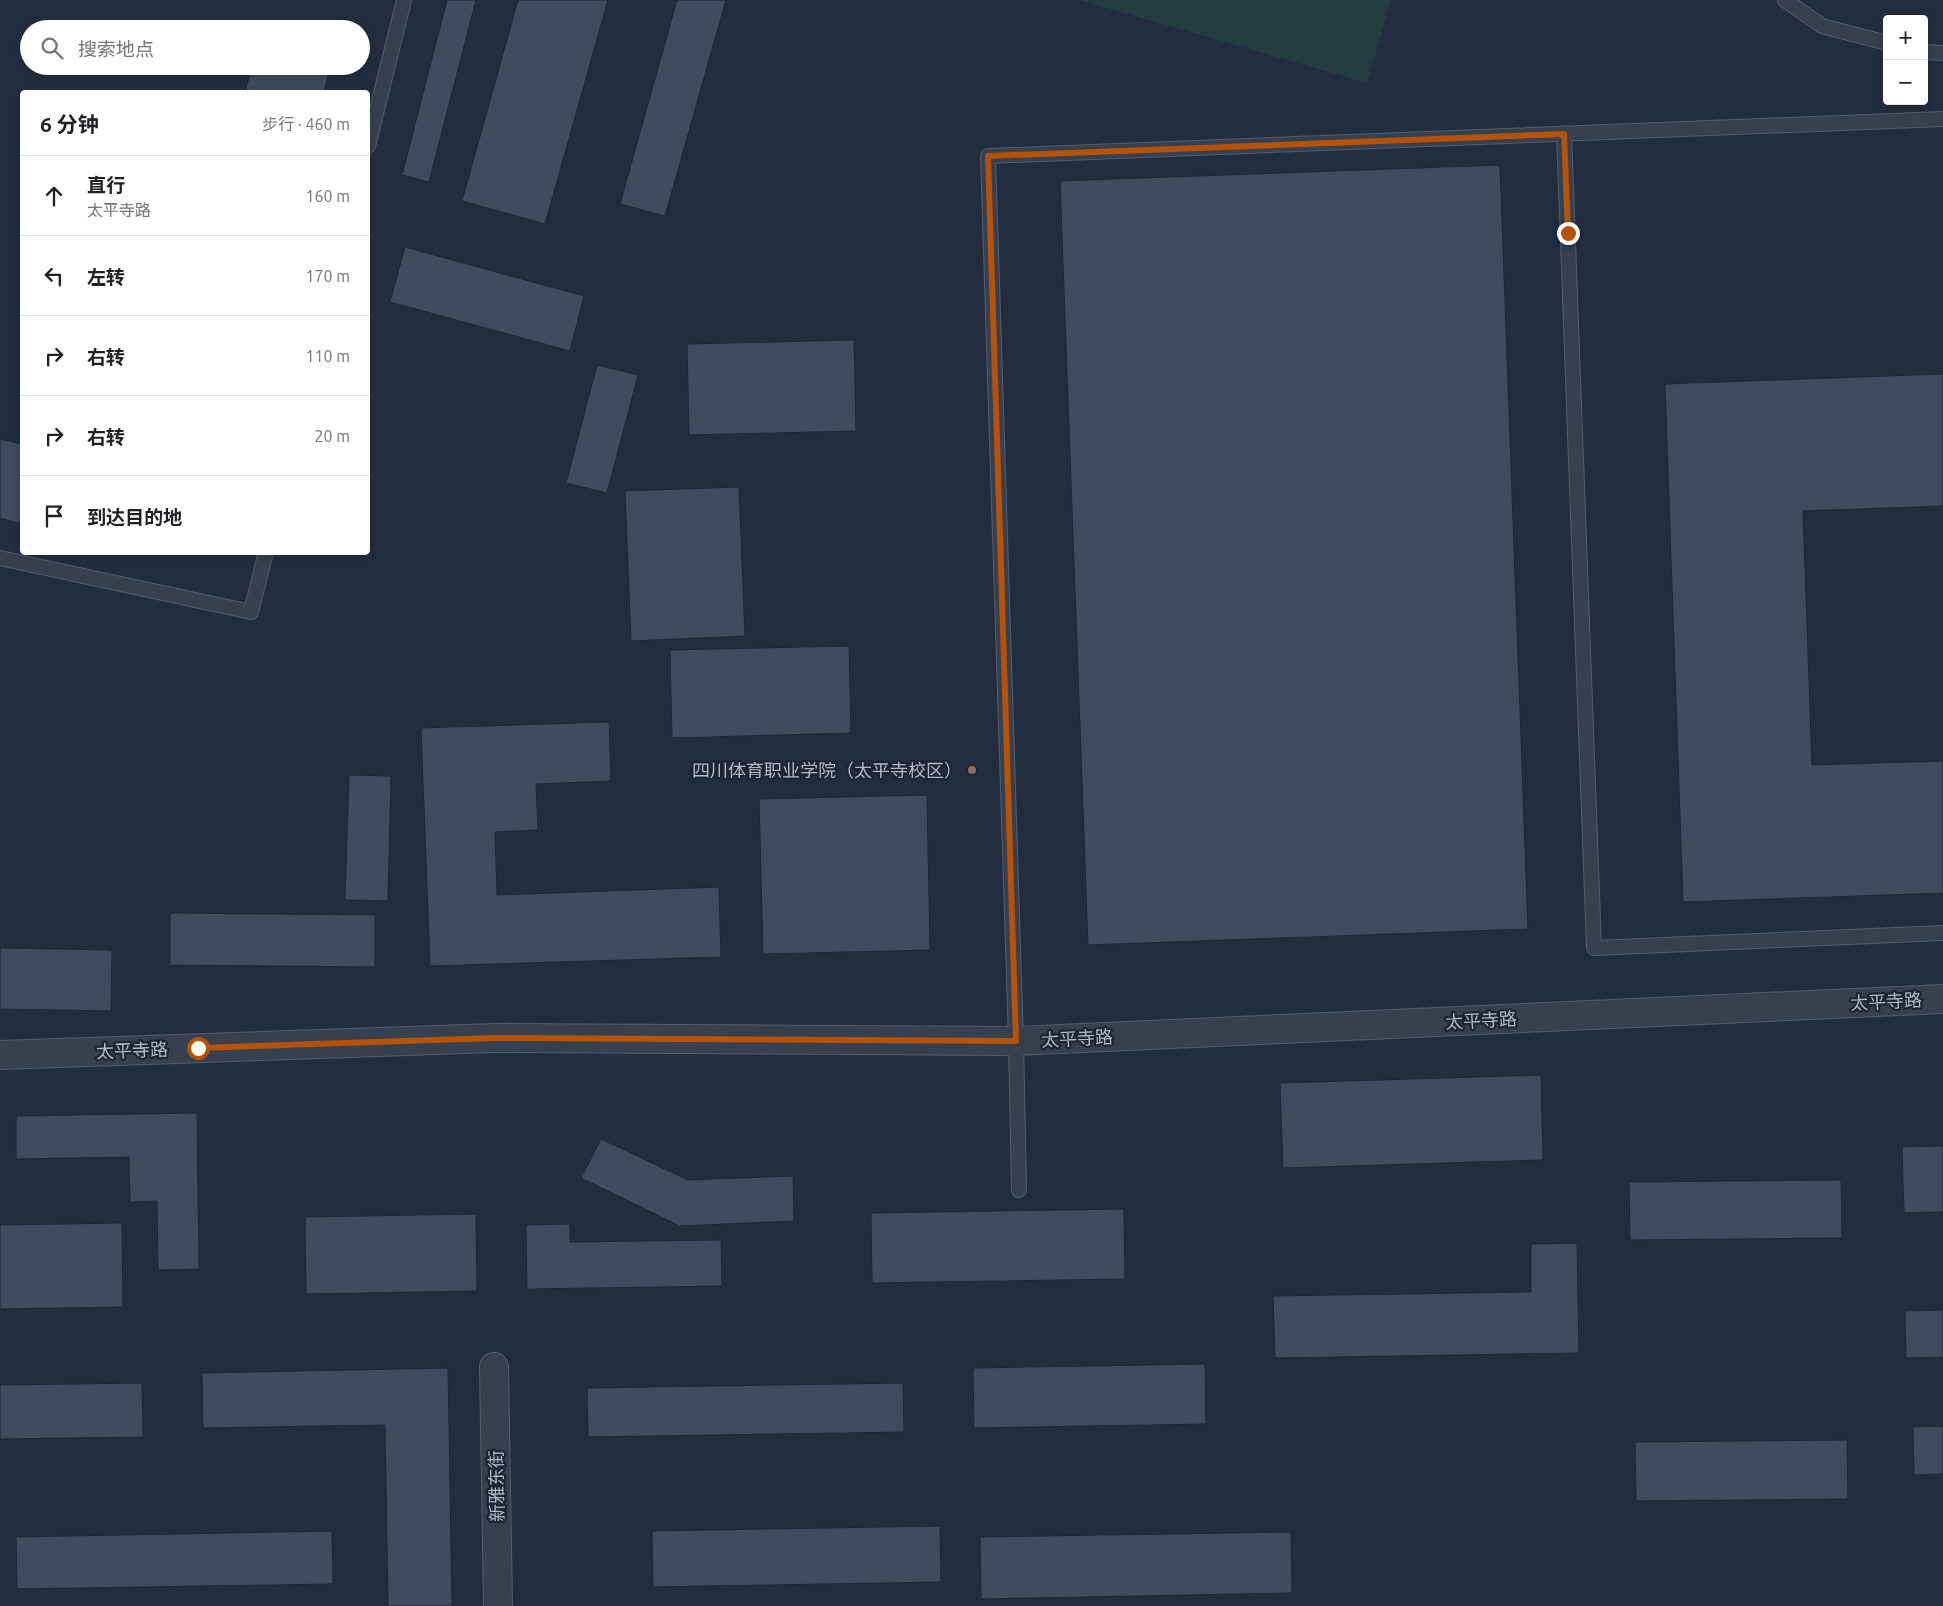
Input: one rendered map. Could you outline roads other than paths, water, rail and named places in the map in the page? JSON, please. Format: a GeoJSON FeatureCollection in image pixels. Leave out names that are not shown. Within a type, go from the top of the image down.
{"type":"FeatureCollection","features":[{"type":"Feature","properties":{"kind":"street","name":"太平寺路"},"geometry":{"type":"LineString","coordinates":[[0,1055],[495,1038],[1016,1041],[1943,998]]}},
{"type":"Feature","properties":{"kind":"street","name":"新雅东街"},"geometry":{"type":"LineString","coordinates":[[494,1367],[498,1606]]}},
{"type":"Feature","properties":{"kind":"lane"},"geometry":{"type":"LineString","coordinates":[[370,138],[404,0]]}},
{"type":"Feature","properties":{"kind":"lane"},"geometry":{"type":"LineString","coordinates":[[1786,0],[1822,26],[1883,42]]}},
{"type":"Feature","properties":{"kind":"lane"},"geometry":{"type":"LineString","coordinates":[[1928,52],[1943,53]]}},
{"type":"Feature","properties":{"kind":"lane"},"geometry":{"type":"LineString","coordinates":[[1019,1190],[988,156],[1943,119]]}},
{"type":"Feature","properties":{"kind":"lane"},"geometry":{"type":"LineString","coordinates":[[1564,134],[1594,948],[1943,933]]}},
{"type":"Feature","properties":{"kind":"lane"},"geometry":{"type":"LineString","coordinates":[[0,558],[251,612],[265,555]]}},
{"type":"Feature","properties":{"kind":"place","name":"四川体育职业学院（太平寺校区）"},"geometry":{"type":"Point","coordinates":[972,770]}}]}
